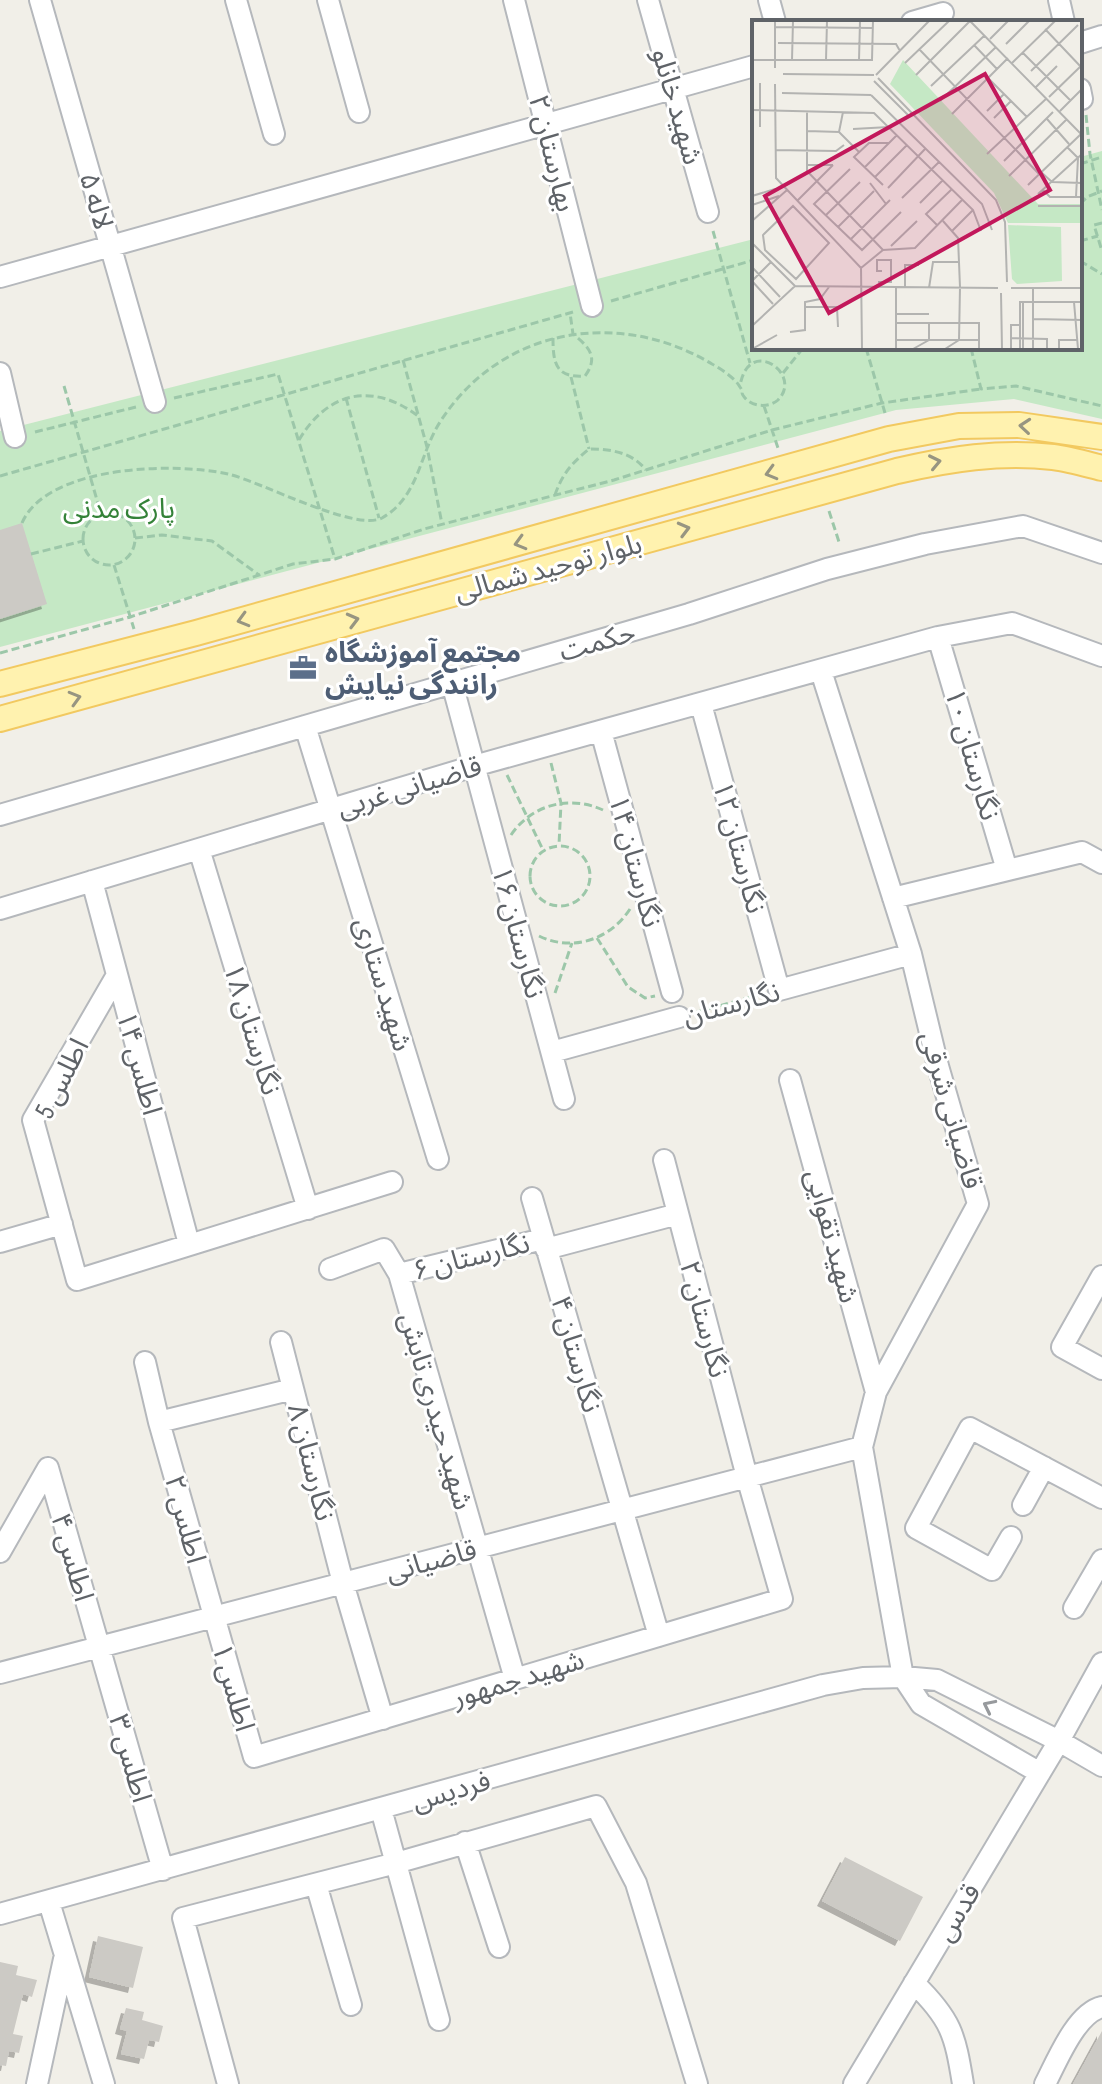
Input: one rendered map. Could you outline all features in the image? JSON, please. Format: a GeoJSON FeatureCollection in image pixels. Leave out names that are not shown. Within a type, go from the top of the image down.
{"type":"FeatureCollection","features":[{"type":"Feature","properties":{"kind":"main road","name":"بلوار توحید شمالی"},"geometry":{"type":"LineString","coordinates":[[0,684],[140,648],[889,439],[959,426],[1019,425],[1102,437]]}},
{"type":"Feature","properties":{"kind":"main road","name":"بلوار توحید شمالی"},"geometry":{"type":"LineString","coordinates":[[0,719],[823,491],[958,458],[996,455],[1054,457],[1102,468]]}},
{"type":"Feature","properties":{"kind":"street","name":"لاله ۵"},"geometry":{"type":"LineString","coordinates":[[40,0],[155,402]]}},
{"type":"Feature","properties":{"kind":"street"},"geometry":{"type":"LineString","coordinates":[[236,0],[274,134]]}},
{"type":"Feature","properties":{"kind":"street"},"geometry":{"type":"LineString","coordinates":[[328,0],[359,112]]}},
{"type":"Feature","properties":{"kind":"street","name":"بهارستان ۲"},"geometry":{"type":"LineString","coordinates":[[514,0],[592,306]]}},
{"type":"Feature","properties":{"kind":"street","name":"شهید خانلو"},"geometry":{"type":"LineString","coordinates":[[648,0],[708,212]]}},
{"type":"Feature","properties":{"kind":"street"},"geometry":{"type":"LineString","coordinates":[[769,0],[774,20]]}},
{"type":"Feature","properties":{"kind":"street"},"geometry":{"type":"LineString","coordinates":[[1059,0],[1064,20]]}},
{"type":"Feature","properties":{"kind":"street"},"geometry":{"type":"LineString","coordinates":[[918,20],[943,12]]}},
{"type":"Feature","properties":{"kind":"street"},"geometry":{"type":"LineString","coordinates":[[1082,42],[1102,36]]}},
{"type":"Feature","properties":{"kind":"street"},"geometry":{"type":"LineString","coordinates":[[0,277],[752,67]]}},
{"type":"Feature","properties":{"kind":"street"},"geometry":{"type":"LineString","coordinates":[[0,373],[15,437]]}},
{"type":"Feature","properties":{"kind":"street","name":"حکمت"},"geometry":{"type":"LineString","coordinates":[[0,815],[689,614],[845,564],[925,544],[1023,526],[1102,553]]}},
{"type":"Feature","properties":{"kind":"street","name":"قاضیانی غربی"},"geometry":{"type":"LineString","coordinates":[[0,909],[474,766],[938,637],[1012,623],[1102,656]]}},
{"type":"Feature","properties":{"kind":"street","name":"نگارستان ۱۰"},"geometry":{"type":"LineString","coordinates":[[938,637],[1007,870]]}},
{"type":"Feature","properties":{"kind":"street","name":"قاضیانی شرقی"},"geometry":{"type":"LineString","coordinates":[[821,671],[911,954],[938,1066],[978,1204],[876,1392],[862,1447],[903,1677]]}},
{"type":"Feature","properties":{"kind":"street","name":"نگارستان ۱۶"},"geometry":{"type":"LineString","coordinates":[[452,683],[564,1099]]}},
{"type":"Feature","properties":{"kind":"street","name":"نگارستان ۱۲"},"geometry":{"type":"LineString","coordinates":[[701,704],[779,990]]}},
{"type":"Feature","properties":{"kind":"street","name":"شهید ستاری"},"geometry":{"type":"LineString","coordinates":[[305,726],[438,1159]]}},
{"type":"Feature","properties":{"kind":"street","name":"نگارستان ۱۴"},"geometry":{"type":"LineString","coordinates":[[601,731],[672,992]]}},
{"type":"Feature","properties":{"kind":"street","name":"نگارستان ۱۸"},"geometry":{"type":"LineString","coordinates":[[199,849],[308,1209]]}},
{"type":"Feature","properties":{"kind":"street"},"geometry":{"type":"LineString","coordinates":[[893,898],[1082,852],[1102,863]]}},
{"type":"Feature","properties":{"kind":"street","name":"اطلس ۱۴"},"geometry":{"type":"LineString","coordinates":[[92,881],[189,1244]]}},
{"type":"Feature","properties":{"kind":"street","name":"نگارستان"},"geometry":{"type":"LineString","coordinates":[[779,990],[911,954]]}},
{"type":"Feature","properties":{"kind":"street","name":"اطلس 5"},"geometry":{"type":"LineString","coordinates":[[117,975],[33,1120],[77,1280],[189,1244]]}},
{"type":"Feature","properties":{"kind":"street","name":"نگارستان"},"geometry":{"type":"LineString","coordinates":[[552,1052],[679,1017]]}},
{"type":"Feature","properties":{"kind":"street","name":"شهید تقوایی"},"geometry":{"type":"LineString","coordinates":[[790,1080],[876,1392]]}},
{"type":"Feature","properties":{"kind":"street","name":"نگارستان ۲"},"geometry":{"type":"LineString","coordinates":[[664,1160],[782,1599]]}},
{"type":"Feature","properties":{"kind":"street"},"geometry":{"type":"LineString","coordinates":[[189,1244],[392,1182]]}},
{"type":"Feature","properties":{"kind":"street","name":"نگارستان ۴"},"geometry":{"type":"LineString","coordinates":[[532,1198],[659,1636]]}},
{"type":"Feature","properties":{"kind":"street","name":"نگارستان ۶"},"geometry":{"type":"LineString","coordinates":[[399,1274],[678,1214]]}},
{"type":"Feature","properties":{"kind":"street"},"geometry":{"type":"LineString","coordinates":[[0,1242],[62,1224]]}},
{"type":"Feature","properties":{"kind":"street"},"geometry":{"type":"LineString","coordinates":[[330,1269],[384,1249],[399,1274]]}},
{"type":"Feature","properties":{"kind":"street","name":"شهید حیدری تابش"},"geometry":{"type":"LineString","coordinates":[[399,1274],[515,1679]]}},
{"type":"Feature","properties":{"kind":"street"},"geometry":{"type":"LineString","coordinates":[[1102,1276],[1062,1347],[1102,1369]]}},
{"type":"Feature","properties":{"kind":"street","name":"نگارستان ۸"},"geometry":{"type":"LineString","coordinates":[[281,1342],[343,1583],[383,1719]]}},
{"type":"Feature","properties":{"kind":"street","name":"اطلس ۲"},"geometry":{"type":"LineString","coordinates":[[145,1362],[213,1617]]}},
{"type":"Feature","properties":{"kind":"street"},"geometry":{"type":"LineString","coordinates":[[159,1422],[293,1389]]}},
{"type":"Feature","properties":{"kind":"street"},"geometry":{"type":"LineString","coordinates":[[1011,1537],[992,1570],[916,1528],[970,1428],[1102,1498]]}},
{"type":"Feature","properties":{"kind":"street","name":"قاضیانی"},"geometry":{"type":"LineString","coordinates":[[0,1673],[862,1447]]}},
{"type":"Feature","properties":{"kind":"street"},"geometry":{"type":"LineString","coordinates":[[1023,1505],[1044,1467]]}},
{"type":"Feature","properties":{"kind":"street","name":"اطلس ۴"},"geometry":{"type":"LineString","coordinates":[[0,1552],[48,1468],[99,1647]]}},
{"type":"Feature","properties":{"kind":"street"},"geometry":{"type":"LineString","coordinates":[[1074,1608],[1102,1560]]}},
{"type":"Feature","properties":{"kind":"street","name":"شهید جمهور"},"geometry":{"type":"LineString","coordinates":[[254,1757],[782,1599]]}},
{"type":"Feature","properties":{"kind":"street","name":"اطلس ۱"},"geometry":{"type":"LineString","coordinates":[[213,1617],[254,1757]]}},
{"type":"Feature","properties":{"kind":"street","name":"اطلس ۳"},"geometry":{"type":"LineString","coordinates":[[99,1647],[163,1870]]}},
{"type":"Feature","properties":{"kind":"street","name":"قدس"},"geometry":{"type":"LineString","coordinates":[[854,2084],[1059,1741],[1102,1663]]}},
{"type":"Feature","properties":{"kind":"street"},"geometry":{"type":"LineString","coordinates":[[903,1677],[921,1704],[1040,1773]]}},
{"type":"Feature","properties":{"kind":"street","name":"فردیس"},"geometry":{"type":"LineString","coordinates":[[0,1914],[823,1685],[863,1678],[937,1680],[1102,1766]]}},
{"type":"Feature","properties":{"kind":"street"},"geometry":{"type":"LineString","coordinates":[[228,2084],[183,1918],[396,1863],[596,1806],[636,1883],[697,2084]]}},
{"type":"Feature","properties":{"kind":"street"},"geometry":{"type":"LineString","coordinates":[[381,1809],[439,2020]]}},
{"type":"Feature","properties":{"kind":"street"},"geometry":{"type":"LineString","coordinates":[[465,1842],[499,1947]]}},
{"type":"Feature","properties":{"kind":"street"},"geometry":{"type":"LineString","coordinates":[[316,1884],[351,2005]]}},
{"type":"Feature","properties":{"kind":"street"},"geometry":{"type":"LineString","coordinates":[[49,1902],[104,2084]]}},
{"type":"Feature","properties":{"kind":"street"},"geometry":{"type":"LineString","coordinates":[[37,2084],[64,1959]]}},
{"type":"Feature","properties":{"kind":"street"},"geometry":{"type":"LineString","coordinates":[[914,1983],[939,2007],[955,2037],[963,2084]]}},
{"type":"Feature","properties":{"kind":"street"},"geometry":{"type":"LineString","coordinates":[[1045,2084],[1073,2033],[1091,2009],[1102,2007]]}},
{"type":"Feature","properties":{"kind":"path"},"geometry":{"type":"LineString","coordinates":[[1082,100],[1102,210]]}},
{"type":"Feature","properties":{"kind":"path"},"geometry":{"type":"LineString","coordinates":[[1082,163],[1102,157]]}},
{"type":"Feature","properties":{"kind":"path"},"geometry":{"type":"LineString","coordinates":[[1082,203],[1100,191]]}},
{"type":"Feature","properties":{"kind":"path"},"geometry":{"type":"LineString","coordinates":[[708,212],[750,364]]}},
{"type":"Feature","properties":{"kind":"path"},"geometry":{"type":"LineString","coordinates":[[1102,223],[1094,225],[1102,251]]}},
{"type":"Feature","properties":{"kind":"path"},"geometry":{"type":"LineString","coordinates":[[1082,240],[1098,236]]}},
{"type":"Feature","properties":{"kind":"path"},"geometry":{"type":"LineString","coordinates":[[0,476],[752,261]]}},
{"type":"Feature","properties":{"kind":"path"},"geometry":{"type":"LineString","coordinates":[[1082,262],[1102,274]]}},
{"type":"Feature","properties":{"kind":"path"},"geometry":{"type":"LineString","coordinates":[[553,338],[553,357],[559,370],[571,377],[585,376],[592,367],[594,356],[573,334],[570,313]]}},
{"type":"Feature","properties":{"kind":"path"},"geometry":{"type":"LineString","coordinates":[[22,523],[27,511],[40,499],[63,486],[131,470],[172,469],[227,474],[339,516],[359,521],[379,520],[402,504],[427,447],[449,410],[478,378],[501,361],[553,338],[573,334],[610,331],[667,341],[718,367],[740,386]]}},
{"type":"Feature","properties":{"kind":"path"},"geometry":{"type":"LineString","coordinates":[[782,373],[801,350]]}},
{"type":"Feature","properties":{"kind":"path"},"geometry":{"type":"LineString","coordinates":[[867,350],[885,413]]}},
{"type":"Feature","properties":{"kind":"path"},"geometry":{"type":"LineString","coordinates":[[971,350],[981,389]]}},
{"type":"Feature","properties":{"kind":"path"},"geometry":{"type":"LineString","coordinates":[[403,360],[427,447],[442,524]]}},
{"type":"Feature","properties":{"kind":"path"},"geometry":{"type":"LineString","coordinates":[[762,360],[774,364],[782,373],[784,387],[777,400],[764,406],[753,404],[744,397],[740,386],[742,373],[750,364],[762,360]]}},
{"type":"Feature","properties":{"kind":"path"},"geometry":{"type":"LineString","coordinates":[[278,374],[335,559]]}},
{"type":"Feature","properties":{"kind":"path"},"geometry":{"type":"LineString","coordinates":[[571,377],[589,449]]}},
{"type":"Feature","properties":{"kind":"path"},"geometry":{"type":"LineString","coordinates":[[64,386],[101,514]]}},
{"type":"Feature","properties":{"kind":"path"},"geometry":{"type":"LineString","coordinates":[[0,653],[130,617],[293,564],[335,559],[442,524],[646,470],[772,430],[882,403],[1016,386],[1102,406]]}},
{"type":"Feature","properties":{"kind":"path"},"geometry":{"type":"LineString","coordinates":[[299,440],[318,414],[346,398],[365,395],[385,397],[403,404],[418,416]]}},
{"type":"Feature","properties":{"kind":"path"},"geometry":{"type":"LineString","coordinates":[[346,398],[379,520]]}},
{"type":"Feature","properties":{"kind":"path"},"geometry":{"type":"LineString","coordinates":[[764,406],[784,469]]}},
{"type":"Feature","properties":{"kind":"path"},"geometry":{"type":"LineString","coordinates":[[555,495],[570,465],[589,449],[611,449],[639,460],[646,470]]}},
{"type":"Feature","properties":{"kind":"path"},"geometry":{"type":"LineString","coordinates":[[823,491],[845,564]]}},
{"type":"Feature","properties":{"kind":"path"},"geometry":{"type":"LineString","coordinates":[[110,513],[131,525],[135,538],[128,557],[114,565],[105,565],[90,557],[83,541],[88,525],[101,514],[110,513]]}},
{"type":"Feature","properties":{"kind":"path"},"geometry":{"type":"LineString","coordinates":[[135,538],[162,535],[212,541],[259,575]]}},
{"type":"Feature","properties":{"kind":"path"},"geometry":{"type":"LineString","coordinates":[[31,554],[83,541]]}},
{"type":"Feature","properties":{"kind":"path"},"geometry":{"type":"LineString","coordinates":[[114,565],[140,648]]}},
{"type":"Feature","properties":{"kind":"path"},"geometry":{"type":"LineString","coordinates":[[545,746],[561,803],[559,845]]}},
{"type":"Feature","properties":{"kind":"path"},"geometry":{"type":"LineString","coordinates":[[503,758],[508,782],[543,850]]}},
{"type":"Feature","properties":{"kind":"path"},"geometry":{"type":"LineString","coordinates":[[501,863],[509,838],[525,818],[548,805],[574,802],[600,808],[629,834]]}},
{"type":"Feature","properties":{"kind":"path"},"geometry":{"type":"LineString","coordinates":[[559,845],[576,850],[590,871],[590,880],[583,895],[568,905],[551,905],[532,889],[532,863],[543,850],[559,845]]}},
{"type":"Feature","properties":{"kind":"path"},"geometry":{"type":"LineString","coordinates":[[515,915],[546,939],[572,943],[597,938],[609,932],[628,913],[639,889],[640,876]]}},
{"type":"Feature","properties":{"kind":"path"},"geometry":{"type":"LineString","coordinates":[[597,938],[628,987],[645,998],[672,992]]}},
{"type":"Feature","properties":{"kind":"path"},"geometry":{"type":"LineString","coordinates":[[542,1016],[551,1006],[572,943]]}},
{"type":"Feature","properties":{"kind":"path","name":"نگارستان"},"geometry":{"type":"LineString","coordinates":[[679,1017],[779,990]]}},
{"type":"Feature","properties":{"kind":"green space","name":"پارک مدنی"},"geometry":{"type":"Polygon","coordinates":[[[1102,151],[1102,419],[1014,399],[896,410],[0,647],[0,431],[752,240],[752,350],[1082,350],[1082,156],[1102,151]]]}},
{"type":"Feature","properties":{"kind":"building"},"geometry":{"type":"Polygon","coordinates":[[[22,523],[47,604],[0,619],[0,530],[22,523]]]}},
{"type":"Feature","properties":{"kind":"building"},"geometry":{"type":"Polygon","coordinates":[[[845,1857],[923,1897],[900,1941],[822,1901],[845,1857]]]}},
{"type":"Feature","properties":{"kind":"building"},"geometry":{"type":"Polygon","coordinates":[[[98,1936],[143,1947],[133,1988],[89,1977],[98,1936]]]}},
{"type":"Feature","properties":{"kind":"building"},"geometry":{"type":"Polygon","coordinates":[[[0,1962],[18,1966],[16,1975],[37,1980],[32,1997],[23,1994],[13,2034],[23,2036],[19,2053],[9,2051],[6,2066],[0,2065],[0,1962]]]}},
{"type":"Feature","properties":{"kind":"building"},"geometry":{"type":"Polygon","coordinates":[[[126,2008],[144,2012],[142,2020],[163,2026],[159,2042],[149,2040],[144,2059],[121,2054],[127,2031],[120,2029],[126,2008]]]}},
{"type":"Feature","properties":{"kind":"building"},"geometry":{"type":"Polygon","coordinates":[[[1102,2031],[1102,2084],[1073,2084],[1102,2031]]]}},
{"type":"Feature","properties":{"kind":"place","name":"مجتمع آموزشگاه رانندگی نیایش"},"geometry":{"type":"Point","coordinates":[303,668]}}]}
